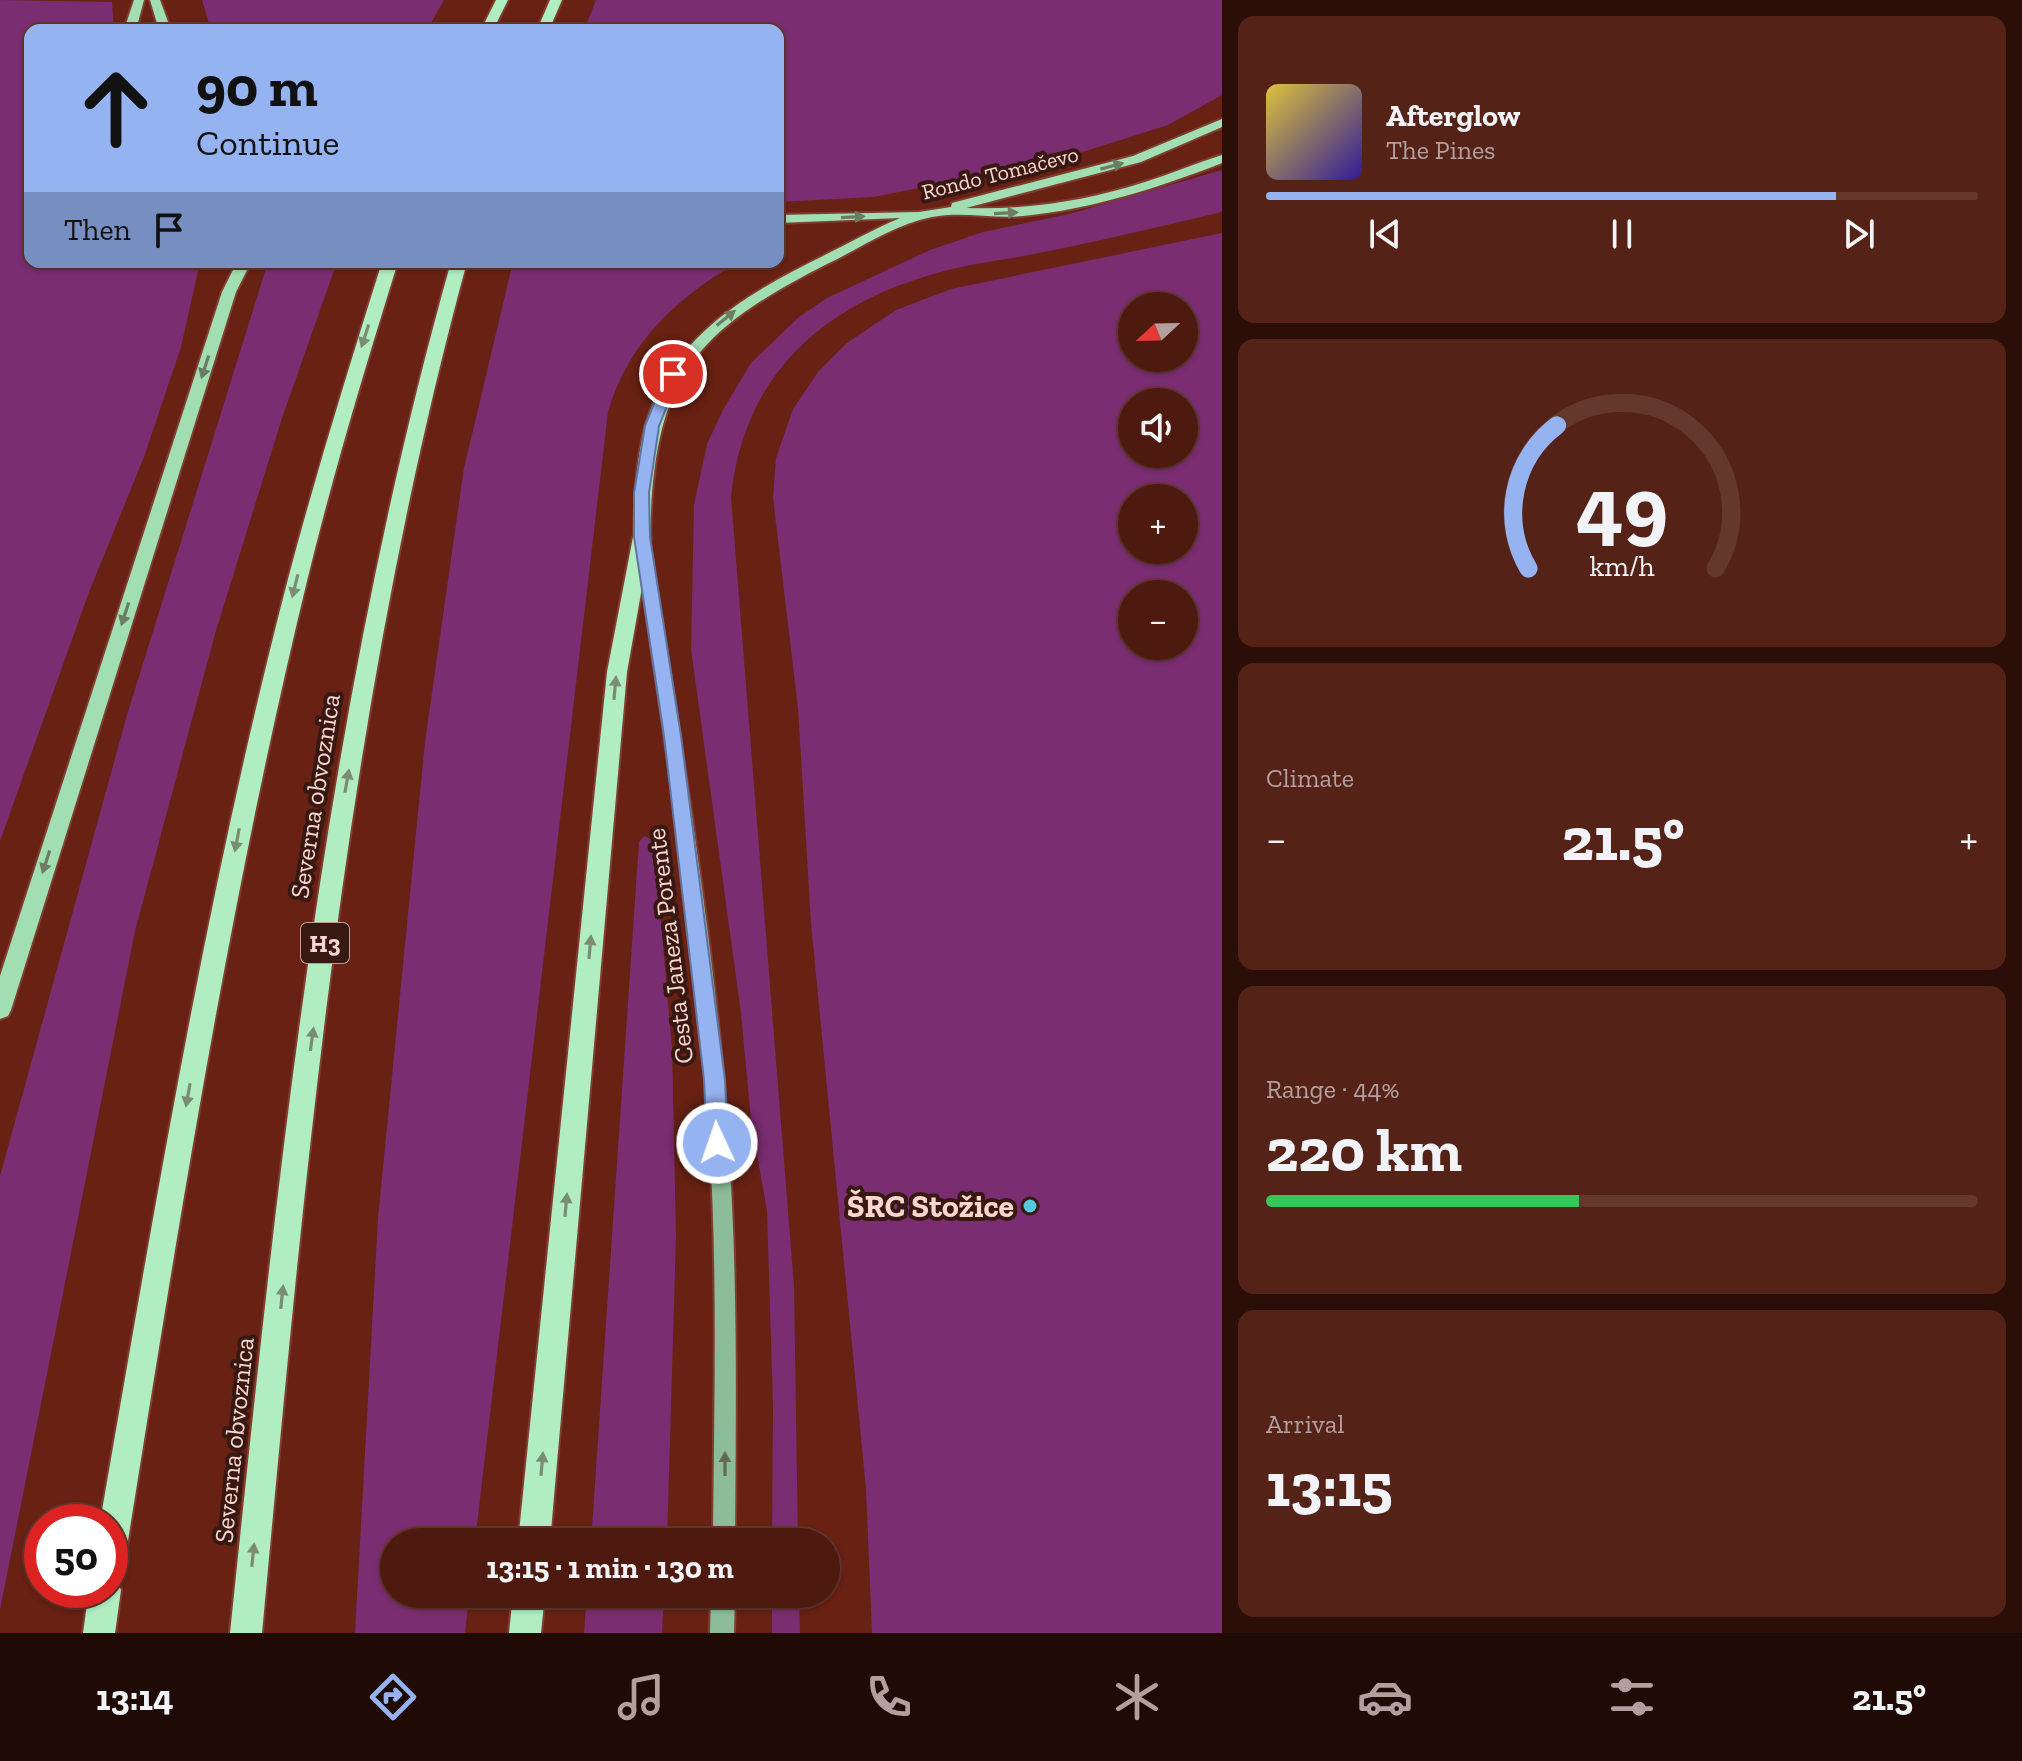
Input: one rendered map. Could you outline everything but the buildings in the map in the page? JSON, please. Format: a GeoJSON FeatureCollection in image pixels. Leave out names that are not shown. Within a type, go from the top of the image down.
{"type":"FeatureCollection","features":[{"type":"Feature","properties":{"kind":"highway"},"geometry":{"type":"LineString","coordinates":[[490,24],[502,0]]}},
{"type":"Feature","properties":{"kind":"highway"},"geometry":{"type":"LineString","coordinates":[[546,24],[556,0]]}},
{"type":"Feature","properties":{"kind":"highway"},"geometry":{"type":"LineString","coordinates":[[118,1504],[199,1025],[255,752],[317,496],[388,268]]}},
{"type":"Feature","properties":{"kind":"highway","name":"Severna obvoznica"},"geometry":{"type":"LineString","coordinates":[[246,1633],[307,1075],[345,795],[412,436],[457,268]]}},
{"type":"Feature","properties":{"kind":"highway"},"geometry":{"type":"LineString","coordinates":[[535,1528],[617,672],[642,537]]}},
{"type":"Feature","properties":{"kind":"highway"},"geometry":{"type":"LineString","coordinates":[[99,1633],[102,1608]]}},
{"type":"Feature","properties":{"kind":"highway"},"geometry":{"type":"LineString","coordinates":[[525,1633],[528,1608]]}},
{"type":"Feature","properties":{"kind":"main road"},"geometry":{"type":"LineString","coordinates":[[132,24],[139,0]]}},
{"type":"Feature","properties":{"kind":"main road"},"geometry":{"type":"LineString","coordinates":[[155,0],[163,24]]}},
{"type":"Feature","properties":{"kind":"main road","name":"Rondo Tomačevo"},"geometry":{"type":"LineString","coordinates":[[784,219],[928,213],[1137,159],[1222,123]]}},
{"type":"Feature","properties":{"kind":"main road"},"geometry":{"type":"LineString","coordinates":[[642,537],[641,493],[652,426],[673,374],[706,334],[741,306],[778,283],[928,213],[1013,213],[1057,206],[1165,180],[1222,159]]}},
{"type":"Feature","properties":{"kind":"main road"},"geometry":{"type":"LineString","coordinates":[[229,292],[230,268]]}},
{"type":"Feature","properties":{"kind":"main road"},"geometry":{"type":"LineString","coordinates":[[0,1010],[229,292],[241,268]]}},
{"type":"Feature","properties":{"kind":"main road","name":"Cesta Janeza Porente"},"geometry":{"type":"LineString","coordinates":[[642,537],[673,736],[714,1080],[726,1300],[724,1528]]}},
{"type":"Feature","properties":{"kind":"main road"},"geometry":{"type":"LineString","coordinates":[[722,1633],[723,1608]]}},
{"type":"Feature","properties":{"kind":"shaded area"},"geometry":{"type":"Polygon","coordinates":[[[0,0],[112,2],[114,24],[24,24],[24,268],[199,268],[181,347],[144,457],[89,592],[0,841],[0,0]]]}},
{"type":"Feature","properties":{"kind":"shaded area"},"geometry":{"type":"Polygon","coordinates":[[[202,0],[444,0],[430,24],[209,24],[202,0]]]}},
{"type":"Feature","properties":{"kind":"shaded area"},"geometry":{"type":"Polygon","coordinates":[[[596,0],[1222,0],[1222,95],[1168,125],[1048,163],[873,197],[784,202],[784,24],[586,24],[596,0]]]}},
{"type":"Feature","properties":{"kind":"shaded area"},"geometry":{"type":"Polygon","coordinates":[[[1222,170],[1222,211],[1218,213],[944,271],[902,284],[863,302],[829,323],[798,348],[773,378],[753,413],[739,452],[731,497],[794,1286],[798,1528],[772,1528],[773,1406],[767,1211],[751,1120],[741,1013],[691,649],[694,505],[707,444],[751,363],[799,317],[827,298],[930,250],[983,232],[1069,214],[1222,170]]]}},
{"type":"Feature","properties":{"kind":"shaded area","name":"ŠRC Stožice"},"geometry":{"type":"Polygon","coordinates":[[[1222,233],[1222,1633],[872,1633],[866,1489],[811,923],[798,708],[773,498],[776,458],[793,409],[818,372],[847,343],[896,310],[951,289],[1222,233]]]}},
{"type":"Feature","properties":{"kind":"shaded area"},"geometry":{"type":"Polygon","coordinates":[[[266,268],[335,268],[282,418],[215,634],[135,931],[0,1610],[0,1176],[127,715],[266,268]]]}},
{"type":"Feature","properties":{"kind":"shaded area"},"geometry":{"type":"Polygon","coordinates":[[[512,268],[729,268],[676,306],[642,343],[628,364],[608,412],[477,1528],[380,1528],[380,1608],[468,1608],[465,1633],[355,1633],[378,1218],[425,742],[464,468],[512,268]]]}},
{"type":"Feature","properties":{"kind":"shaded area"},"geometry":{"type":"Polygon","coordinates":[[[644,836],[654,841],[672,1048],[676,1236],[667,1528],[592,1528],[639,842],[644,836]]]}},
{"type":"Feature","properties":{"kind":"shaded area"},"geometry":{"type":"Polygon","coordinates":[[[586,1608],[663,1608],[662,1633],[584,1633],[586,1608]]]}},
{"type":"Feature","properties":{"kind":"shaded area"},"geometry":{"type":"Polygon","coordinates":[[[772,1608],[799,1608],[800,1633],[772,1633],[772,1608]]]}},
{"type":"Feature","properties":{"kind":"place","name":"ŠRC Stožice"},"geometry":{"type":"Point","coordinates":[1030,1206]}},
{"type":"Feature","properties":{"kind":"route"},"geometry":{"type":"LineString","coordinates":[[673,374],[652,426],[641,493],[642,537],[673,736],[714,1080],[717,1143]]}}]}
